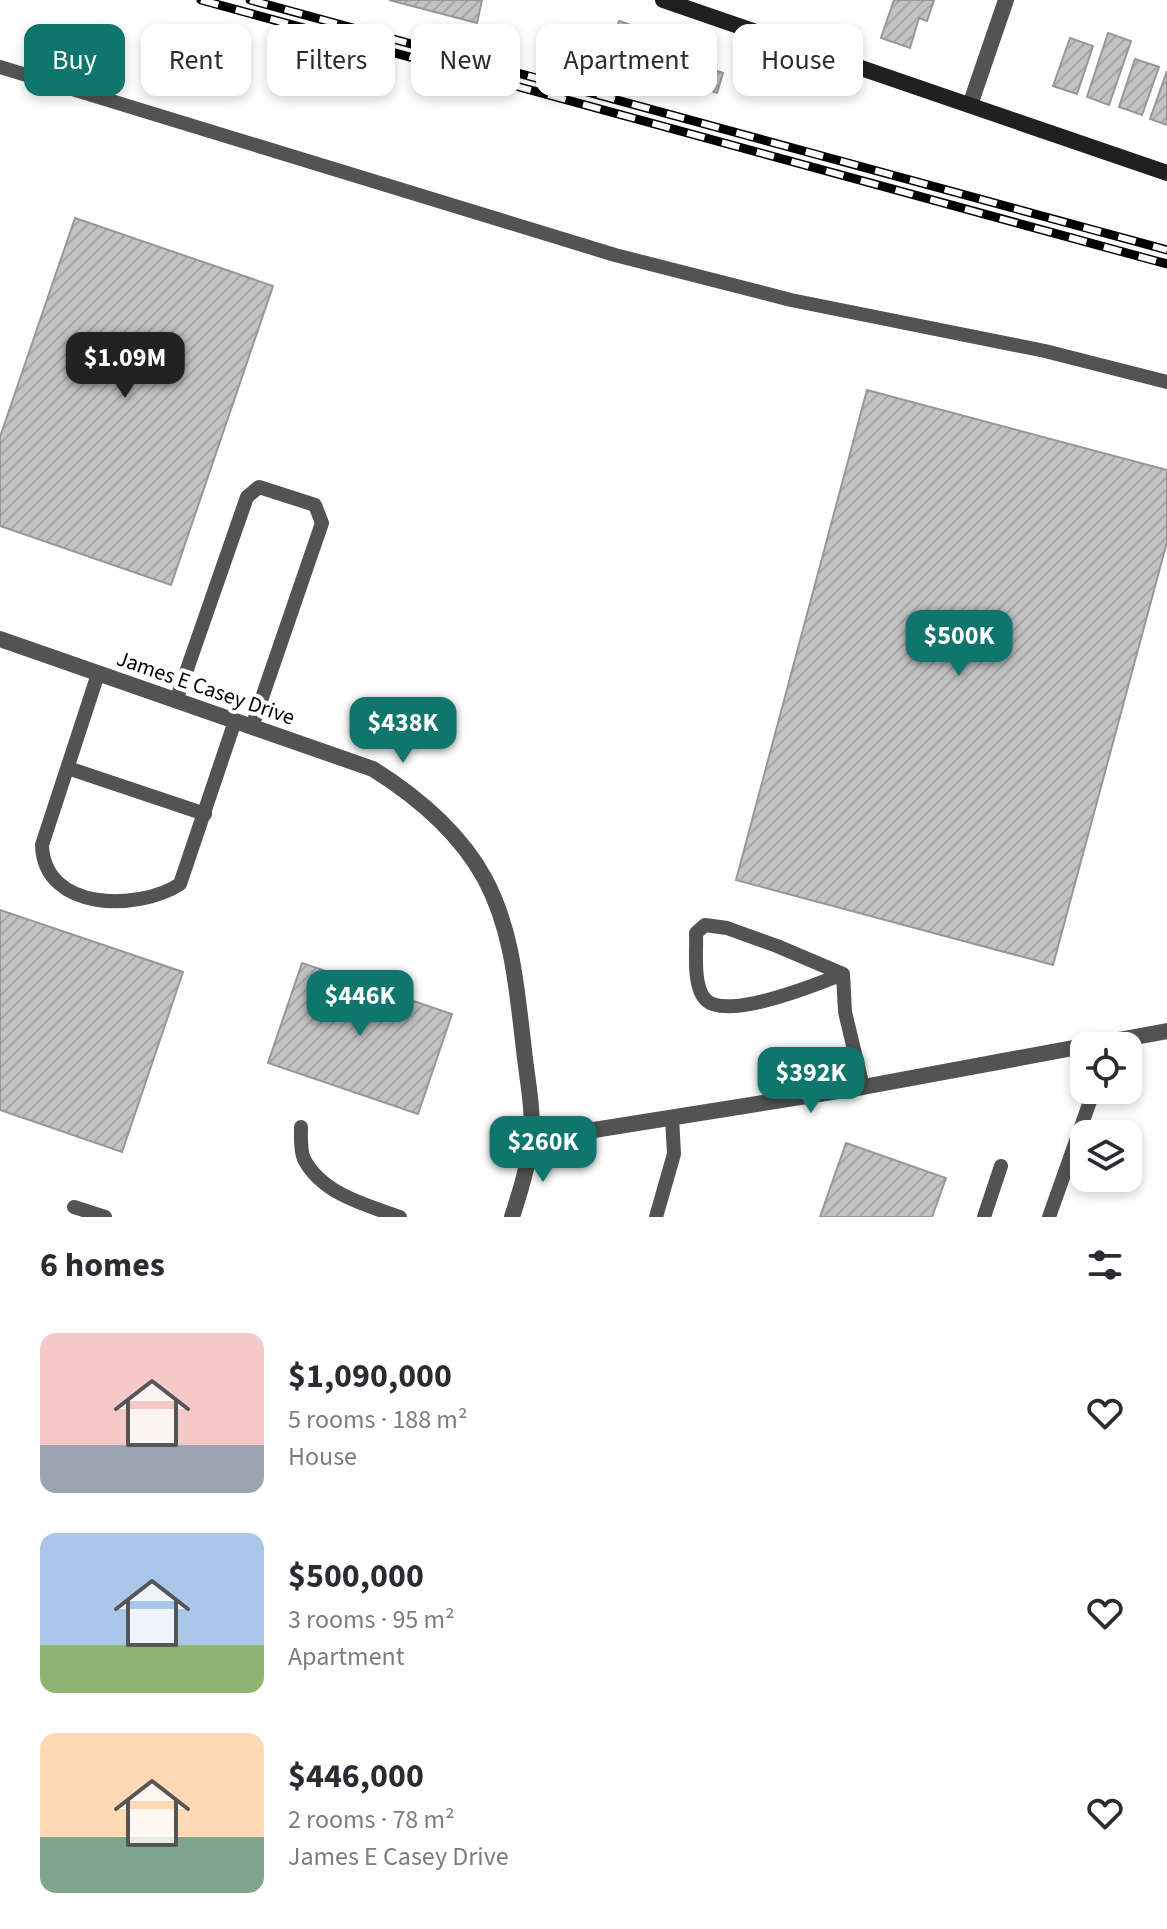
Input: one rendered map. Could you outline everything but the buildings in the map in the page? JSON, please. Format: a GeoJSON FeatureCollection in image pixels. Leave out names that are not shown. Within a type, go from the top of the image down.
{"type":"FeatureCollection","features":[{"type":"Feature","properties":{"kind":"main road"},"geometry":{"type":"LineString","coordinates":[[663,0],[1167,173]]}},
{"type":"Feature","properties":{"kind":"street"},"geometry":{"type":"LineString","coordinates":[[970,105],[1006,0]]}},
{"type":"Feature","properties":{"kind":"street","name":"James E Casey Drive"},"geometry":{"type":"LineString","coordinates":[[0,639],[344,757],[407,790],[456,840],[484,877],[501,916],[512,956],[531,1105],[531,1140],[512,1217]]}},
{"type":"Feature","properties":{"kind":"street"},"geometry":{"type":"LineString","coordinates":[[1142,1037],[1167,1031]]}},
{"type":"Feature","properties":{"kind":"street"},"geometry":{"type":"LineString","coordinates":[[531,1140],[863,1087],[1070,1049]]}},
{"type":"Feature","properties":{"kind":"lane"},"geometry":{"type":"LineString","coordinates":[[0,67],[615,255],[791,300],[1045,351],[1167,382]]}},
{"type":"Feature","properties":{"kind":"lane"},"geometry":{"type":"LineString","coordinates":[[176,701],[247,497],[259,487],[315,505],[322,523],[252,727]]}},
{"type":"Feature","properties":{"kind":"lane"},"geometry":{"type":"LineString","coordinates":[[98,674],[42,845],[42,855],[57,879],[73,893],[92,901],[133,902],[166,893],[180,884],[235,721]]}},
{"type":"Feature","properties":{"kind":"lane"},"geometry":{"type":"LineString","coordinates":[[68,768],[205,814]]}},
{"type":"Feature","properties":{"kind":"lane"},"geometry":{"type":"LineString","coordinates":[[705,925],[727,928],[843,974],[783,998],[719,1006],[706,1001],[699,988],[696,933],[705,925]]}},
{"type":"Feature","properties":{"kind":"lane"},"geometry":{"type":"LineString","coordinates":[[843,974],[845,1012],[863,1087]]}},
{"type":"Feature","properties":{"kind":"lane"},"geometry":{"type":"LineString","coordinates":[[1049,1217],[1089,1104]]}},
{"type":"Feature","properties":{"kind":"lane"},"geometry":{"type":"LineString","coordinates":[[656,1217],[674,1154],[672,1117]]}},
{"type":"Feature","properties":{"kind":"lane"},"geometry":{"type":"LineString","coordinates":[[301,1127],[303,1157],[324,1183],[350,1199],[400,1217]]}},
{"type":"Feature","properties":{"kind":"lane"},"geometry":{"type":"LineString","coordinates":[[984,1217],[1001,1166]]}},
{"type":"Feature","properties":{"kind":"lane"},"geometry":{"type":"LineString","coordinates":[[74,1207],[105,1217]]}},
{"type":"Feature","properties":{"kind":"railway"},"geometry":{"type":"LineString","coordinates":[[201,0],[1167,264]]}},
{"type":"Feature","properties":{"kind":"railway"},"geometry":{"type":"LineString","coordinates":[[250,0],[1167,250]]}}]}
